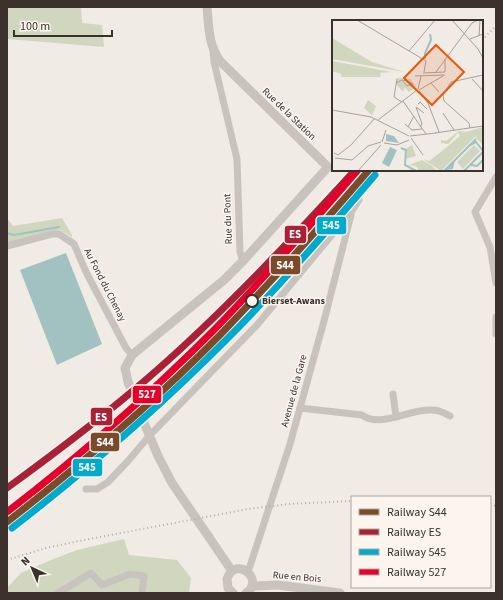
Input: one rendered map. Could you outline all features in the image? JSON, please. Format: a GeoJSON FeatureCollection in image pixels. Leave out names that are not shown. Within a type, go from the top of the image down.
{"type":"FeatureCollection","features":[{"type":"Feature","properties":{"kind":"street","name":"Rue de la Station"},"geometry":{"type":"LineString","coordinates":[[207,7],[210,42],[213,51],[220,61],[328,167],[243,261]]}},
{"type":"Feature","properties":{"kind":"street","name":"Rue du Pont"},"geometry":{"type":"LineString","coordinates":[[213,51],[214,62],[237,159],[240,252],[243,261]]}},
{"type":"Feature","properties":{"kind":"street"},"geometry":{"type":"LineString","coordinates":[[496,177],[475,212],[490,246],[496,284]]}},
{"type":"Feature","properties":{"kind":"street"},"geometry":{"type":"LineString","coordinates":[[86,489],[97,489],[108,482],[150,435],[257,325],[351,212],[359,200]]}},
{"type":"Feature","properties":{"kind":"street","name":"Avenue de la Gare"},"geometry":{"type":"LineString","coordinates":[[248,572],[290,444],[324,321],[351,212]]}},
{"type":"Feature","properties":{"kind":"street","name":"Au Fond du Chenay"},"geometry":{"type":"LineString","coordinates":[[7,246],[52,234],[59,234],[74,244],[86,272],[126,348],[132,355]]}},
{"type":"Feature","properties":{"kind":"street"},"geometry":{"type":"LineString","coordinates":[[128,382],[125,368],[132,355],[224,280],[243,261]]}},
{"type":"Feature","properties":{"kind":"street"},"geometry":{"type":"LineString","coordinates":[[496,317],[496,334]]}},
{"type":"Feature","properties":{"kind":"street"},"geometry":{"type":"LineString","coordinates":[[394,394],[396,416]]}},
{"type":"Feature","properties":{"kind":"street"},"geometry":{"type":"LineString","coordinates":[[300,408],[362,415],[366,419],[374,421],[381,421],[396,416],[426,410],[438,411],[450,416]]}},
{"type":"Feature","properties":{"kind":"street"},"geometry":{"type":"LineString","coordinates":[[142,418],[158,456],[172,483],[232,571]]}},
{"type":"Feature","properties":{"kind":"street"},"geometry":{"type":"LineString","coordinates":[[233,593],[226,584],[228,575],[232,571],[238,569],[248,572],[252,578],[249,590]]}},
{"type":"Feature","properties":{"kind":"street"},"geometry":{"type":"LineString","coordinates":[[58,593],[91,573],[102,586],[130,574],[144,576],[142,593]]}},
{"type":"Feature","properties":{"kind":"street","name":"Rue en Bois"},"geometry":{"type":"LineString","coordinates":[[249,590],[278,585],[340,593]]}},
{"type":"Feature","properties":{"kind":"green space"},"geometry":{"type":"Polygon","coordinates":[[[7,7],[81,7],[82,23],[102,25],[104,47],[7,39],[7,7]]]}},
{"type":"Feature","properties":{"kind":"green space"},"geometry":{"type":"Polygon","coordinates":[[[7,218],[13,226],[62,218],[72,237],[60,230],[7,243],[7,218]]]}},
{"type":"Feature","properties":{"kind":"green space"},"geometry":{"type":"Polygon","coordinates":[[[124,539],[129,555],[177,560],[191,578],[189,593],[7,593],[7,588],[21,573],[77,550],[124,539]]]}},
{"type":"Feature","properties":{"kind":"water"},"geometry":{"type":"Polygon","coordinates":[[[66,253],[102,344],[57,365],[20,270],[66,253]]]}},
{"type":"Feature","properties":{"kind":"waterway"},"geometry":{"type":"LineString","coordinates":[[7,233],[14,235],[59,227]]}},
{"type":"Feature","properties":{"kind":"tunnel"},"geometry":{"type":"LineString","coordinates":[[128,382],[142,418]]}},
{"type":"Feature","properties":{"kind":"railway"},"geometry":{"type":"LineString","coordinates":[[483,39],[496,26]]}},
{"type":"Feature","properties":{"kind":"railway"},"geometry":{"type":"LineString","coordinates":[[7,560],[46,548],[79,541],[248,509],[289,504],[351,501]]}},
{"type":"Feature","properties":{"kind":"railway"},"geometry":{"type":"LineString","coordinates":[[491,505],[496,506]]}},
{"type":"Feature","properties":{"kind":"rail line","name":"ES"},"geometry":{"type":"LineString","coordinates":[[7,488],[96,421],[175,354],[229,303],[354,171]]}},
{"type":"Feature","properties":{"kind":"rail line","name":"527"},"geometry":{"type":"LineString","coordinates":[[7,512],[87,447],[139,401],[214,330],[251,291],[357,171]]}},
{"type":"Feature","properties":{"kind":"rail line","name":"S44"},"geometry":{"type":"LineString","coordinates":[[7,522],[63,478],[117,432],[196,359],[278,274],[368,171]]}},
{"type":"Feature","properties":{"kind":"rail line","name":"545"},"geometry":{"type":"LineString","coordinates":[[12,528],[68,484],[122,438],[200,366],[283,280],[375,175]]}},
{"type":"Feature","properties":{"kind":"place","name":"Bierset-Awans"},"geometry":{"type":"Point","coordinates":[252,301]}}]}
